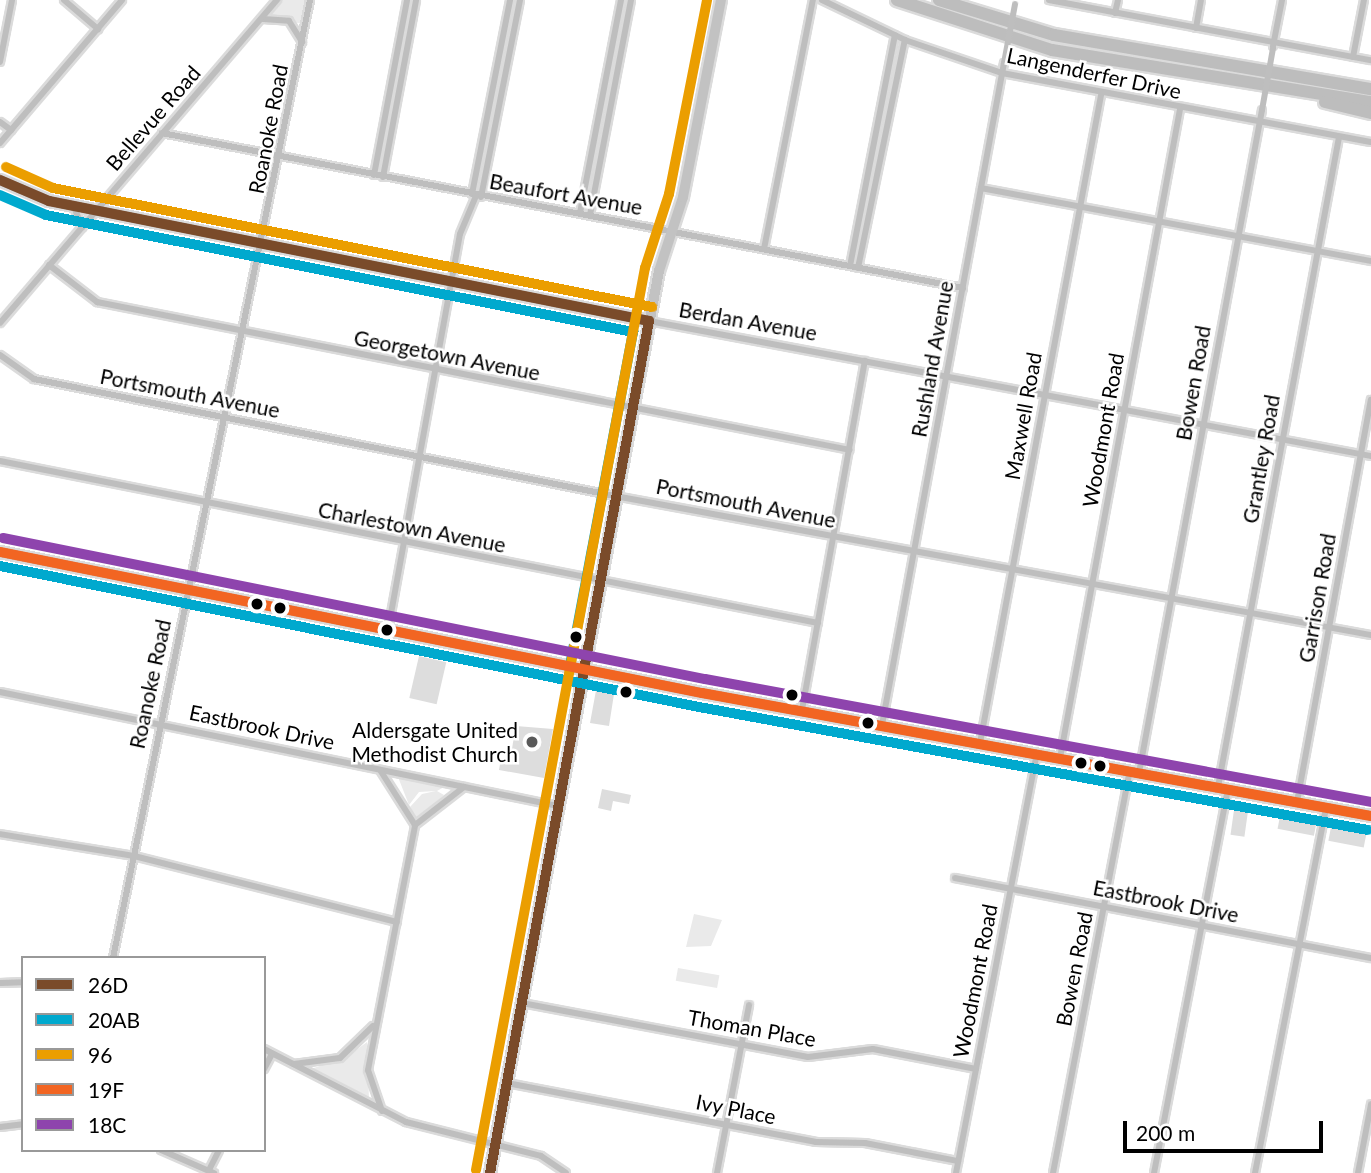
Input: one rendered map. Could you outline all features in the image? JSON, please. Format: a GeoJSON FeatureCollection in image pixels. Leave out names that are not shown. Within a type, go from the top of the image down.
{"type":"FeatureCollection","features":[{"type":"Feature","properties":{"kind":"highway"},"geometry":{"type":"LineString","coordinates":[[897,0],[1017,41],[1371,113]]}},
{"type":"Feature","properties":{"kind":"highway"},"geometry":{"type":"LineString","coordinates":[[939,0],[1054,35],[1371,88]]}},
{"type":"Feature","properties":{"kind":"highway"},"geometry":{"type":"LineString","coordinates":[[1133,65],[1371,102]]}},
{"type":"Feature","properties":{"kind":"street"},"geometry":{"type":"LineString","coordinates":[[0,62],[12,0]]}},
{"type":"Feature","properties":{"kind":"street"},"geometry":{"type":"LineString","coordinates":[[64,0],[98,29]]}},
{"type":"Feature","properties":{"kind":"street"},"geometry":{"type":"LineString","coordinates":[[0,142],[122,0]]}},
{"type":"Feature","properties":{"kind":"street","name":"Bellevue Road"},"geometry":{"type":"LineString","coordinates":[[0,323],[277,0]]}},
{"type":"Feature","properties":{"kind":"street","name":"Roanoke Road"},"geometry":{"type":"LineString","coordinates":[[113,956],[187,590],[281,157],[310,0]]}},
{"type":"Feature","properties":{"kind":"street"},"geometry":{"type":"LineString","coordinates":[[374,175],[407,0]]}},
{"type":"Feature","properties":{"kind":"street"},"geometry":{"type":"LineString","coordinates":[[383,177],[416,0]]}},
{"type":"Feature","properties":{"kind":"street"},"geometry":{"type":"LineString","coordinates":[[476,195],[510,0]]}},
{"type":"Feature","properties":{"kind":"street"},"geometry":{"type":"LineString","coordinates":[[388,630],[463,220],[476,195],[520,0]]}},
{"type":"Feature","properties":{"kind":"street"},"geometry":{"type":"LineString","coordinates":[[580,214],[621,0]]}},
{"type":"Feature","properties":{"kind":"street"},"geometry":{"type":"LineString","coordinates":[[590,215],[631,0]]}},
{"type":"Feature","properties":{"kind":"street"},"geometry":{"type":"LineString","coordinates":[[490,1173],[649,321],[721,0]]}},
{"type":"Feature","properties":{"kind":"street"},"geometry":{"type":"LineString","coordinates":[[764,249],[813,0]]}},
{"type":"Feature","properties":{"kind":"street","name":"Langenderfer Drive"},"geometry":{"type":"LineString","coordinates":[[822,0],[905,40],[1002,73],[1101,95],[1371,142]]}},
{"type":"Feature","properties":{"kind":"street"},"geometry":{"type":"LineString","coordinates":[[1049,0],[1273,46],[1371,60]]}},
{"type":"Feature","properties":{"kind":"street"},"geometry":{"type":"LineString","coordinates":[[1115,13],[1118,0]]}},
{"type":"Feature","properties":{"kind":"street"},"geometry":{"type":"LineString","coordinates":[[1195,28],[1201,0]]}},
{"type":"Feature","properties":{"kind":"street","name":"Bowen Road"},"geometry":{"type":"LineString","coordinates":[[1053,1173],[1104,906],[1171,599],[1282,0]]}},
{"type":"Feature","properties":{"kind":"street"},"geometry":{"type":"LineString","coordinates":[[1353,57],[1364,0]]}},
{"type":"Feature","properties":{"kind":"street","name":"Rushland Avenue"},"geometry":{"type":"LineString","coordinates":[[882,725],[1015,2]]}},
{"type":"Feature","properties":{"kind":"street","name":"Roanoke Road"},"geometry":{"type":"LineString","coordinates":[[260,20],[289,21],[302,47]]}},
{"type":"Feature","properties":{"kind":"street"},"geometry":{"type":"LineString","coordinates":[[850,266],[895,35]]}},
{"type":"Feature","properties":{"kind":"street"},"geometry":{"type":"LineString","coordinates":[[858,268],[905,40]]}},
{"type":"Feature","properties":{"kind":"street","name":"Maxwell Road"},"geometry":{"type":"LineString","coordinates":[[980,743],[1101,95]]}},
{"type":"Feature","properties":{"kind":"street","name":"Woodmont Road"},"geometry":{"type":"LineString","coordinates":[[1060,758],[1180,109]]}},
{"type":"Feature","properties":{"kind":"street"},"geometry":{"type":"LineString","coordinates":[[0,122],[10,130]]}},
{"type":"Feature","properties":{"kind":"street","name":"Beaufort Avenue"},"geometry":{"type":"LineString","coordinates":[[162,133],[963,288]]}},
{"type":"Feature","properties":{"kind":"street","name":"Grantley Road"},"geometry":{"type":"LineString","coordinates":[[1154,1173],[1202,925],[1250,614],[1339,137]]}},
{"type":"Feature","properties":{"kind":"street","name":"Berdan Avenue"},"geometry":{"type":"LineString","coordinates":[[0,180],[73,206],[96,211],[649,321],[1371,456]]}},
{"type":"Feature","properties":{"kind":"street"},"geometry":{"type":"LineString","coordinates":[[981,188],[1371,261]]}},
{"type":"Feature","properties":{"kind":"street"},"geometry":{"type":"LineString","coordinates":[[73,206],[82,227]]}},
{"type":"Feature","properties":{"kind":"street","name":"Georgetown Avenue"},"geometry":{"type":"LineString","coordinates":[[49,265],[93,301],[632,410],[850,450]]}},
{"type":"Feature","properties":{"kind":"street","name":"Portsmouth Avenue"},"geometry":{"type":"LineString","coordinates":[[0,355],[34,379],[615,496],[1371,635]]}},
{"type":"Feature","properties":{"kind":"street"},"geometry":{"type":"LineString","coordinates":[[802,710],[865,361]]}},
{"type":"Feature","properties":{"kind":"street","name":"Garrison Road"},"geometry":{"type":"LineString","coordinates":[[1297,802],[1371,400]]}},
{"type":"Feature","properties":{"kind":"street","name":"Charlestown Avenue"},"geometry":{"type":"LineString","coordinates":[[0,461],[599,582],[818,623]]}},
{"type":"Feature","properties":{"kind":"street"},"geometry":{"type":"LineString","coordinates":[[0,552],[584,669],[1371,816]]}},
{"type":"Feature","properties":{"kind":"street","name":"Eastbrook Drive"},"geometry":{"type":"LineString","coordinates":[[0,692],[558,806]]}},
{"type":"Feature","properties":{"kind":"street","name":"Woodmont Road"},"geometry":{"type":"LineString","coordinates":[[956,1173],[1037,754]]}},
{"type":"Feature","properties":{"kind":"street"},"geometry":{"type":"LineString","coordinates":[[380,770],[415,824]]}},
{"type":"Feature","properties":{"kind":"street"},"geometry":{"type":"LineString","coordinates":[[382,1111],[368,1076],[415,824],[464,787]]}},
{"type":"Feature","properties":{"kind":"street"},"geometry":{"type":"LineString","coordinates":[[1255,1173],[1326,807]]}},
{"type":"Feature","properties":{"kind":"street"},"geometry":{"type":"LineString","coordinates":[[0,834],[134,856],[397,922]]}},
{"type":"Feature","properties":{"kind":"street","name":"Eastbrook Drive"},"geometry":{"type":"LineString","coordinates":[[955,878],[1371,958]]}},
{"type":"Feature","properties":{"kind":"street"},"geometry":{"type":"LineString","coordinates":[[0,983],[21,982]]}},
{"type":"Feature","properties":{"kind":"street","name":"Thoman Place"},"geometry":{"type":"LineString","coordinates":[[522,1003],[832,1059],[873,1049],[976,1069]]}},
{"type":"Feature","properties":{"kind":"street"},"geometry":{"type":"LineString","coordinates":[[716,1173],[749,1005]]}},
{"type":"Feature","properties":{"kind":"street"},"geometry":{"type":"LineString","coordinates":[[288,1062],[317,1064],[345,1056],[366,1038],[378,1014]]}},
{"type":"Feature","properties":{"kind":"street"},"geometry":{"type":"LineString","coordinates":[[266,1050],[382,1111],[437,1134],[541,1156],[566,1173]]}},
{"type":"Feature","properties":{"kind":"street"},"geometry":{"type":"LineString","coordinates":[[266,1065],[272,1054]]}},
{"type":"Feature","properties":{"kind":"street","name":"Ivy Place"},"geometry":{"type":"LineString","coordinates":[[507,1083],[726,1125],[958,1161]]}},
{"type":"Feature","properties":{"kind":"street"},"geometry":{"type":"LineString","coordinates":[[1358,1173],[1371,1104]]}},
{"type":"Feature","properties":{"kind":"street"},"geometry":{"type":"LineString","coordinates":[[0,1127],[21,1124]]}},
{"type":"Feature","properties":{"kind":"street"},"geometry":{"type":"LineString","coordinates":[[165,1152],[212,1172],[218,1152]]}},
{"type":"Feature","properties":{"kind":"shaded area"},"geometry":{"type":"Polygon","coordinates":[[[281,0],[306,0],[301,24],[269,14],[281,0]]]}},
{"type":"Feature","properties":{"kind":"shaded area"},"geometry":{"type":"Polygon","coordinates":[[[398,777],[444,787],[437,791],[444,795],[416,820],[410,807],[422,794],[436,791],[419,792],[409,805],[398,777]]]}},
{"type":"Feature","properties":{"kind":"shaded area"},"geometry":{"type":"Polygon","coordinates":[[[694,914],[722,920],[711,946],[686,947],[694,914]]]}},
{"type":"Feature","properties":{"kind":"shaded area"},"geometry":{"type":"Polygon","coordinates":[[[678,968],[719,975],[717,988],[676,981],[678,968]]]}},
{"type":"Feature","properties":{"kind":"shaded area"},"geometry":{"type":"Polygon","coordinates":[[[367,1042],[369,1099],[311,1069],[348,1056],[367,1042]]]}},
{"type":"Feature","properties":{"kind":"building"},"geometry":{"type":"Polygon","coordinates":[[[419,656],[446,662],[437,704],[409,698],[419,656]]]}},
{"type":"Feature","properties":{"kind":"building"},"geometry":{"type":"Polygon","coordinates":[[[597,685],[630,692],[614,694],[609,726],[590,723],[597,685]]]}},
{"type":"Feature","properties":{"kind":"building","name":"Aldersgate United Methodist Church"},"geometry":{"type":"Polygon","coordinates":[[[516,726],[553,729],[544,778],[499,770],[501,758],[510,759],[516,726]]]}},
{"type":"Feature","properties":{"kind":"building"},"geometry":{"type":"Polygon","coordinates":[[[602,789],[631,795],[629,804],[613,801],[611,811],[598,808],[602,789]]]}},
{"type":"Feature","properties":{"kind":"building"},"geometry":{"type":"Polygon","coordinates":[[[1235,803],[1249,805],[1244,837],[1231,835],[1235,803]]]}},
{"type":"Feature","properties":{"kind":"building"},"geometry":{"type":"Polygon","coordinates":[[[1281,811],[1317,818],[1314,836],[1278,829],[1281,811]]]}},
{"type":"Feature","properties":{"kind":"building"},"geometry":{"type":"Polygon","coordinates":[[[1332,822],[1367,829],[1364,848],[1328,841],[1332,822]]]}},
{"type":"Feature","properties":{"kind":"transit line","name":"96"},"geometry":{"type":"LineString","coordinates":[[476,1170],[645,268],[669,194],[707,0]]}},
{"type":"Feature","properties":{"kind":"transit line","name":"96"},"geometry":{"type":"LineString","coordinates":[[6,167],[53,188],[652,307]]}},
{"type":"Feature","properties":{"kind":"transit line","name":"26D"},"geometry":{"type":"LineString","coordinates":[[0,180],[49,201],[649,321]]}},
{"type":"Feature","properties":{"kind":"transit line","name":"20AB"},"geometry":{"type":"LineString","coordinates":[[0,195],[46,215],[633,332],[570,666]]}},
{"type":"Feature","properties":{"kind":"transit line","name":"26D"},"geometry":{"type":"LineString","coordinates":[[490,1173],[649,321]]}},
{"type":"Feature","properties":{"kind":"transit line","name":"18C"},"geometry":{"type":"LineString","coordinates":[[3,538],[705,679],[1371,802]]}},
{"type":"Feature","properties":{"kind":"transit line","name":"19F"},"geometry":{"type":"LineString","coordinates":[[0,552],[702,693],[1371,816]]}},
{"type":"Feature","properties":{"kind":"transit line","name":"20AB"},"geometry":{"type":"LineString","coordinates":[[0,566],[699,707],[1368,830]]}},
{"type":"Feature","properties":{"kind":"place","name":"Aldersgate United Methodist Church"},"geometry":{"type":"Point","coordinates":[532,742]}}]}
